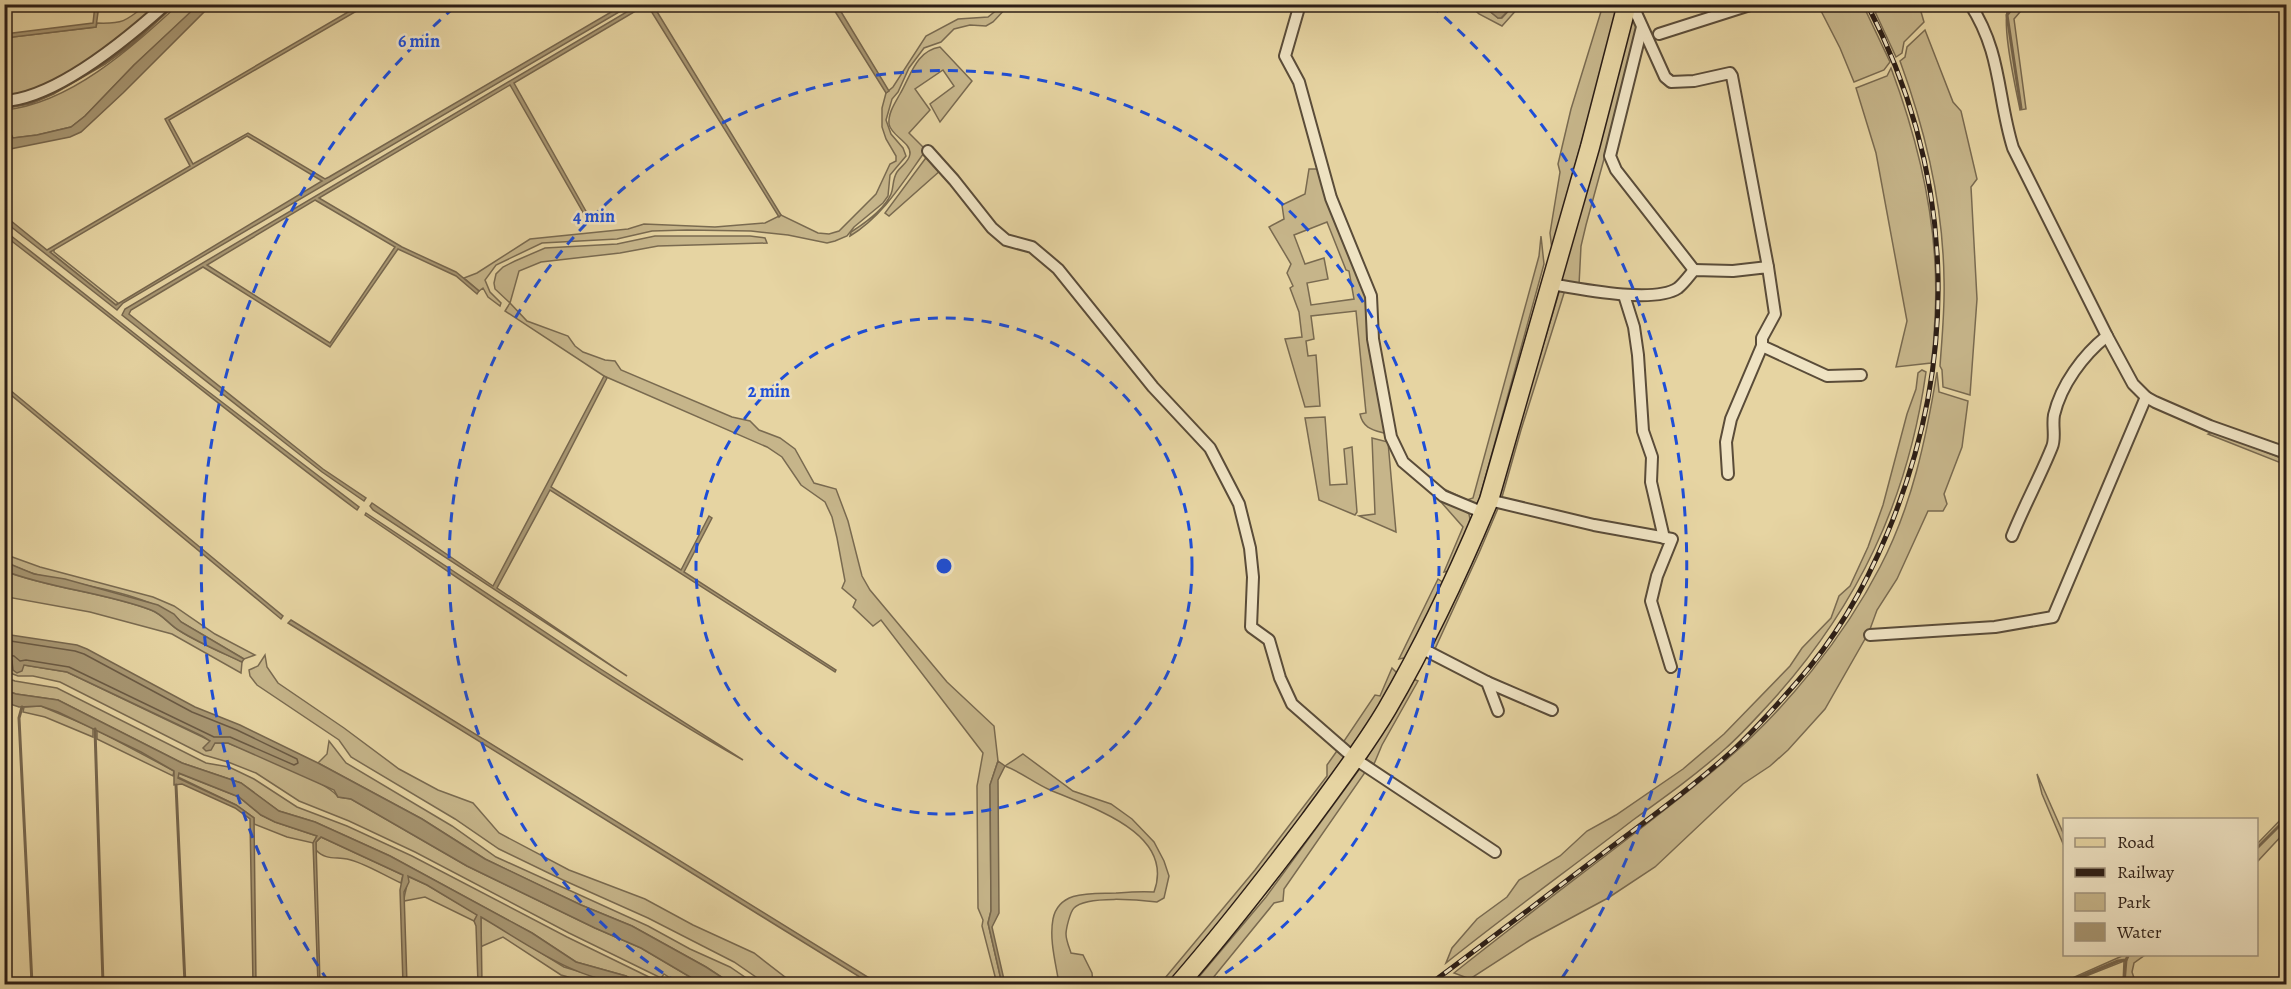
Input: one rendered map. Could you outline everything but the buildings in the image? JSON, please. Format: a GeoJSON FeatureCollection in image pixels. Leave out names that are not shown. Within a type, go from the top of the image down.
{"type":"FeatureCollection","features":[{"type":"Feature","properties":{"kind":"main road"},"geometry":{"type":"LineString","coordinates":[[1179,984],[1266,879],[1355,759],[1420,648],[1486,507],[1551,284],[1627,4]]}},
{"type":"Feature","properties":{"kind":"street"},"geometry":{"type":"LineString","coordinates":[[4,101],[17,100],[43,91],[70,77],[113,47],[166,4]]}},
{"type":"Feature","properties":{"kind":"street"},"geometry":{"type":"LineString","coordinates":[[1300,4],[1285,56],[1299,82],[1331,198],[1371,296],[1373,339],[1391,437],[1403,462],[1443,496],[1486,507],[1672,539],[1657,576],[1651,601],[1671,667]]}},
{"type":"Feature","properties":{"kind":"street"},"geometry":{"type":"LineString","coordinates":[[1632,4],[1665,77],[1671,82],[1694,81],[1730,73],[1732,76],[1775,314],[1762,338],[1762,346],[1731,419],[1726,442],[1728,474]]}},
{"type":"Feature","properties":{"kind":"street"},"geometry":{"type":"LineString","coordinates":[[1708,4],[1717,15]]}},
{"type":"Feature","properties":{"kind":"street"},"geometry":{"type":"LineString","coordinates":[[1659,34],[1753,4]]}},
{"type":"Feature","properties":{"kind":"street"},"geometry":{"type":"LineString","coordinates":[[1971,4],[1995,57],[2013,148],[2133,384],[2146,398],[2210,426],[2286,453]]}},
{"type":"Feature","properties":{"kind":"street"},"geometry":{"type":"LineString","coordinates":[[1642,27],[1610,156],[1616,170],[1695,270]]}},
{"type":"Feature","properties":{"kind":"street"},"geometry":{"type":"LineString","coordinates":[[928,152],[954,180],[992,228],[1006,240],[1032,246],[1058,269],[1153,387],[1210,447],[1239,504],[1250,548],[1253,577],[1251,627],[1269,640],[1280,678],[1292,704],[1355,759],[1495,852]]}},
{"type":"Feature","properties":{"kind":"street"},"geometry":{"type":"LineString","coordinates":[[1551,284],[1624,295],[1658,293],[1677,288],[1695,270],[1733,271],[1768,267]]}},
{"type":"Feature","properties":{"kind":"street"},"geometry":{"type":"LineString","coordinates":[[1624,295],[1634,327],[1638,355],[1643,431],[1652,457],[1650,482],[1664,538]]}},
{"type":"Feature","properties":{"kind":"street"},"geometry":{"type":"LineString","coordinates":[[2012,536],[2053,444],[2054,418],[2059,398],[2074,372],[2095,346],[2107,336]]}},
{"type":"Feature","properties":{"kind":"street"},"geometry":{"type":"LineString","coordinates":[[1762,346],[1827,376],[1861,375]]}},
{"type":"Feature","properties":{"kind":"street"},"geometry":{"type":"LineString","coordinates":[[1870,635],[1995,627],[2053,617],[2146,398]]}},
{"type":"Feature","properties":{"kind":"street"},"geometry":{"type":"LineString","coordinates":[[1420,648],[1487,682],[1552,710]]}},
{"type":"Feature","properties":{"kind":"street"},"geometry":{"type":"LineString","coordinates":[[1487,682],[1498,711]]}},
{"type":"Feature","properties":{"kind":"green space"},"geometry":{"type":"Polygon","coordinates":[[[146,5],[163,5],[102,52],[57,81],[35,91],[6,96],[4,38],[96,27],[97,23],[119,22],[129,18],[146,5]]]}},
{"type":"Feature","properties":{"kind":"green space"},"geometry":{"type":"Polygon","coordinates":[[[178,5],[199,5],[134,65],[85,116],[71,127],[13,138],[5,123],[5,110],[53,97],[76,85],[120,55],[178,5]]]}},
{"type":"Feature","properties":{"kind":"green space"},"geometry":{"type":"Polygon","coordinates":[[[1003,5],[1009,5],[993,22],[986,26],[970,25],[954,29],[941,42],[924,48],[909,68],[898,92],[892,99],[886,120],[891,134],[903,148],[906,156],[890,175],[888,196],[883,203],[854,227],[847,236],[827,243],[788,235],[751,231],[687,230],[652,231],[617,239],[542,243],[496,265],[485,280],[490,292],[501,303],[500,306],[488,297],[483,288],[479,291],[464,278],[477,273],[530,239],[628,229],[644,224],[715,227],[765,223],[781,215],[818,233],[829,234],[839,231],[876,194],[890,164],[896,161],[896,156],[882,127],[882,108],[886,93],[893,87],[926,36],[958,19],[988,17],[1003,5]]]}},
{"type":"Feature","properties":{"kind":"green space"},"geometry":{"type":"Polygon","coordinates":[[[1469,5],[1482,5],[1498,18],[1502,18],[1514,5],[1519,5],[1519,7],[1502,26],[1479,14],[1469,5]]]}},
{"type":"Feature","properties":{"kind":"green space"},"geometry":{"type":"Polygon","coordinates":[[[1603,5],[1619,5],[1552,250],[1550,233],[1560,172],[1558,164],[1571,109],[1603,5]]]}},
{"type":"Feature","properties":{"kind":"green space"},"geometry":{"type":"Polygon","coordinates":[[[1818,5],[1863,5],[1890,62],[1884,70],[1854,82],[1818,5]]]}},
{"type":"Feature","properties":{"kind":"green space"},"geometry":{"type":"Polygon","coordinates":[[[1872,5],[1919,5],[1924,22],[1904,42],[1902,53],[1896,57],[1872,5]]]}},
{"type":"Feature","properties":{"kind":"green space"},"geometry":{"type":"Polygon","coordinates":[[[2009,5],[2026,5],[2014,19],[2026,109],[2020,110],[2007,40],[2006,25],[2009,5]]]}},
{"type":"Feature","properties":{"kind":"green space"},"geometry":{"type":"Polygon","coordinates":[[[1633,16],[1640,27],[1581,246],[1579,285],[1560,283],[1587,190],[1633,16]]]}},
{"type":"Feature","properties":{"kind":"green space"},"geometry":{"type":"Polygon","coordinates":[[[1925,30],[1953,102],[1961,111],[1977,179],[1971,187],[1977,299],[1970,395],[1943,387],[1940,366],[1944,290],[1940,223],[1925,141],[1900,61],[1905,57],[1907,47],[1925,30]]]}},
{"type":"Feature","properties":{"kind":"green space"},"geometry":{"type":"Polygon","coordinates":[[[940,47],[972,81],[940,122],[930,104],[954,86],[943,70],[915,89],[930,110],[909,133],[926,150],[901,186],[873,219],[850,236],[851,232],[879,211],[888,200],[895,175],[907,162],[909,150],[893,132],[889,124],[890,116],[911,72],[920,59],[925,53],[940,47]]]}},
{"type":"Feature","properties":{"kind":"green space"},"geometry":{"type":"Polygon","coordinates":[[[1891,68],[1911,129],[1926,190],[1936,285],[1931,363],[1896,367],[1907,321],[1876,153],[1856,88],[1887,76],[1891,68]]]}},
{"type":"Feature","properties":{"kind":"green space"},"geometry":{"type":"Polygon","coordinates":[[[928,155],[941,170],[889,216],[885,213],[928,155]]]}},
{"type":"Feature","properties":{"kind":"green space"},"geometry":{"type":"Polygon","coordinates":[[[1309,169],[1319,169],[1369,296],[1387,434],[1366,426],[1361,419],[1360,414],[1366,413],[1356,311],[1311,316],[1314,339],[1306,341],[1308,356],[1316,355],[1320,406],[1305,407],[1285,339],[1302,337],[1299,312],[1290,288],[1293,286],[1287,273],[1291,264],[1269,227],[1284,219],[1282,205],[1305,194],[1309,169]],[[1327,222],[1294,235],[1305,264],[1324,258],[1328,279],[1307,283],[1311,305],[1354,299],[1349,271],[1346,270],[1327,222]]]}},
{"type":"Feature","properties":{"kind":"green space"},"geometry":{"type":"Polygon","coordinates":[[[655,236],[750,236],[765,238],[767,243],[658,246],[541,262],[519,271],[510,303],[495,289],[496,274],[503,267],[545,248],[617,244],[655,236]]]}},
{"type":"Feature","properties":{"kind":"green space"},"geometry":{"type":"Polygon","coordinates":[[[1541,236],[1544,264],[1478,504],[1468,504],[1439,489],[1406,460],[1444,489],[1467,500],[1473,498],[1539,256],[1541,236]]]}},
{"type":"Feature","properties":{"kind":"green space"},"geometry":{"type":"Polygon","coordinates":[[[54,249],[54,252],[118,303],[116,305],[50,252],[54,249]]]}},
{"type":"Feature","properties":{"kind":"green space"},"geometry":{"type":"Polygon","coordinates":[[[1560,289],[1565,290],[1502,497],[1498,496],[1560,289]]]}},
{"type":"Feature","properties":{"kind":"green space"},"geometry":{"type":"Polygon","coordinates":[[[510,303],[527,321],[568,336],[583,352],[615,361],[621,370],[732,417],[750,421],[759,430],[780,438],[795,449],[814,483],[836,489],[848,521],[862,576],[870,590],[947,682],[994,726],[998,761],[990,785],[991,911],[988,923],[1002,984],[997,984],[982,926],[983,920],[978,908],[977,786],[983,753],[881,620],[873,626],[853,607],[856,600],[842,588],[845,581],[837,538],[832,517],[825,502],[801,485],[782,457],[767,447],[604,376],[505,311],[510,303]]]}},
{"type":"Feature","properties":{"kind":"green space"},"geometry":{"type":"Polygon","coordinates":[[[1922,370],[1926,372],[1918,419],[1892,507],[1854,589],[1802,666],[1749,726],[1715,758],[1446,963],[1452,948],[1477,919],[1507,897],[1519,880],[1560,856],[1587,831],[1616,815],[1683,769],[1724,734],[1790,666],[1802,648],[1831,618],[1839,596],[1850,586],[1868,547],[1883,505],[1907,414],[1916,389],[1918,373],[1922,370]]]}},
{"type":"Feature","properties":{"kind":"green space"},"geometry":{"type":"Polygon","coordinates":[[[1937,372],[1939,392],[1968,401],[1962,447],[1944,494],[1947,504],[1943,511],[1928,511],[1897,579],[1877,610],[1869,632],[1825,709],[1788,750],[1770,766],[1743,784],[1655,867],[1608,898],[1530,940],[1470,979],[1454,973],[1725,761],[1769,719],[1812,671],[1849,620],[1891,544],[1916,472],[1937,372]]]}},
{"type":"Feature","properties":{"kind":"green space"},"geometry":{"type":"Polygon","coordinates":[[[1325,417],[1330,485],[1347,484],[1344,449],[1352,447],[1357,512],[1355,515],[1319,500],[1305,418],[1325,417]]]}},
{"type":"Feature","properties":{"kind":"green space"},"geometry":{"type":"Polygon","coordinates":[[[2213,431],[2286,460],[2286,465],[2208,434],[2213,431]]]}},
{"type":"Feature","properties":{"kind":"green space"},"geometry":{"type":"Polygon","coordinates":[[[1372,438],[1388,442],[1396,532],[1359,516],[1375,514],[1372,438]]]}},
{"type":"Feature","properties":{"kind":"green space"},"geometry":{"type":"Polygon","coordinates":[[[1416,478],[1469,514],[1468,527],[1449,571],[1444,572],[1463,527],[1416,478]]]}},
{"type":"Feature","properties":{"kind":"green space"},"geometry":{"type":"Polygon","coordinates":[[[1495,505],[1499,506],[1434,651],[1430,649],[1477,552],[1495,505]]]}},
{"type":"Feature","properties":{"kind":"green space"},"geometry":{"type":"Polygon","coordinates":[[[4,554],[40,567],[153,597],[174,606],[215,634],[255,655],[244,659],[153,604],[113,591],[31,573],[5,562],[4,554]]]}},
{"type":"Feature","properties":{"kind":"green space"},"geometry":{"type":"Polygon","coordinates":[[[4,571],[151,610],[176,629],[242,662],[241,673],[172,634],[90,612],[7,597],[10,582],[5,580],[4,571]]]}},
{"type":"Feature","properties":{"kind":"green space"},"geometry":{"type":"Polygon","coordinates":[[[1438,579],[1444,583],[1409,657],[1399,659],[1438,579]]]}},
{"type":"Feature","properties":{"kind":"green space"},"geometry":{"type":"Polygon","coordinates":[[[265,655],[267,667],[278,683],[399,769],[438,790],[473,803],[499,833],[569,870],[645,899],[693,925],[754,953],[794,984],[766,984],[734,962],[648,918],[499,849],[455,819],[351,757],[339,740],[257,685],[250,676],[249,670],[258,666],[265,655]]]}},
{"type":"Feature","properties":{"kind":"green space"},"geometry":{"type":"Polygon","coordinates":[[[4,660],[67,672],[215,743],[228,743],[304,775],[331,790],[338,797],[351,799],[467,866],[641,948],[702,984],[672,983],[673,980],[664,974],[661,978],[569,933],[415,852],[349,821],[299,801],[256,773],[204,755],[60,682],[33,676],[18,676],[5,671],[4,660]]]}},
{"type":"Feature","properties":{"kind":"green space"},"geometry":{"type":"Polygon","coordinates":[[[1392,668],[1398,674],[1382,703],[1349,750],[1342,744],[1375,695],[1380,696],[1392,668]]]}},
{"type":"Feature","properties":{"kind":"green space"},"geometry":{"type":"Polygon","coordinates":[[[4,677],[57,688],[206,763],[229,767],[254,779],[297,807],[347,826],[412,856],[651,978],[658,984],[640,984],[626,976],[576,962],[532,933],[390,856],[315,822],[279,811],[241,783],[182,763],[58,700],[16,694],[5,690],[4,677]]]}},
{"type":"Feature","properties":{"kind":"green space"},"geometry":{"type":"Polygon","coordinates":[[[1413,679],[1418,681],[1382,745],[1374,764],[1366,759],[1413,679]]]}},
{"type":"Feature","properties":{"kind":"green space"},"geometry":{"type":"Polygon","coordinates":[[[41,706],[93,728],[93,737],[45,717],[23,712],[24,707],[41,706]]]}},
{"type":"Feature","properties":{"kind":"green space"},"geometry":{"type":"Polygon","coordinates":[[[97,730],[174,771],[173,776],[97,739],[97,730]]]}},
{"type":"Feature","properties":{"kind":"green space"},"geometry":{"type":"Polygon","coordinates":[[[329,741],[346,763],[452,826],[496,857],[648,926],[730,967],[755,984],[732,984],[632,926],[581,905],[485,859],[422,819],[318,763],[327,754],[329,741]]]}},
{"type":"Feature","properties":{"kind":"green space"},"geometry":{"type":"Polygon","coordinates":[[[1339,748],[1346,755],[1286,838],[1179,971],[1167,984],[1160,984],[1255,870],[1327,776],[1327,765],[1339,748]]]}},
{"type":"Feature","properties":{"kind":"green space"},"geometry":{"type":"Polygon","coordinates":[[[1023,754],[1073,791],[1111,804],[1132,819],[1154,842],[1169,876],[1164,898],[1157,902],[1101,900],[1090,901],[1074,908],[1067,928],[1067,941],[1071,953],[1083,955],[1092,973],[1093,984],[1059,984],[1052,935],[1053,919],[1057,909],[1062,902],[1078,895],[1154,892],[1157,871],[1153,853],[1141,838],[1125,825],[1005,766],[1023,754]]]}},
{"type":"Feature","properties":{"kind":"green space"},"geometry":{"type":"Polygon","coordinates":[[[1361,767],[1366,771],[1284,889],[1283,901],[1274,903],[1208,984],[1193,984],[1266,897],[1361,767]]]}},
{"type":"Feature","properties":{"kind":"green space"},"geometry":{"type":"Polygon","coordinates":[[[178,773],[239,797],[261,815],[275,822],[317,836],[313,843],[287,837],[254,824],[254,818],[236,805],[178,777],[178,773]]]}},
{"type":"Feature","properties":{"kind":"green space"},"geometry":{"type":"Polygon","coordinates":[[[2037,774],[2063,833],[2063,844],[2042,794],[2037,774]]]}},
{"type":"Feature","properties":{"kind":"green space"},"geometry":{"type":"Polygon","coordinates":[[[2286,814],[2286,831],[2258,861],[2258,843],[2286,814]]]}},
{"type":"Feature","properties":{"kind":"green space"},"geometry":{"type":"Polygon","coordinates":[[[321,837],[403,875],[401,883],[367,866],[347,859],[330,858],[323,855],[316,850],[316,842],[321,837]]]}},
{"type":"Feature","properties":{"kind":"green space"},"geometry":{"type":"Polygon","coordinates":[[[407,876],[478,915],[474,921],[425,897],[404,901],[407,876]]]}},
{"type":"Feature","properties":{"kind":"green space"},"geometry":{"type":"Polygon","coordinates":[[[481,916],[564,967],[621,984],[593,984],[561,975],[503,937],[480,947],[481,916]]]}},
{"type":"Feature","properties":{"kind":"green space"},"geometry":{"type":"Polygon","coordinates":[[[2122,956],[2144,956],[2134,963],[2132,972],[2136,984],[2123,984],[2124,961],[2066,984],[2059,984],[2122,956]]]}},
{"type":"Feature","properties":{"kind":"water"},"geometry":{"type":"Polygon","coordinates":[[[199,4],[211,5],[81,132],[70,137],[5,150],[5,123],[13,138],[71,127],[199,4]]]}},
{"type":"Feature","properties":{"kind":"water"},"geometry":{"type":"Polygon","coordinates":[[[640,4],[653,5],[781,215],[779,217],[648,6],[644,6],[514,83],[587,213],[584,214],[510,85],[319,198],[402,247],[456,272],[479,291],[477,294],[456,276],[398,249],[330,347],[203,267],[131,310],[129,314],[323,469],[366,498],[364,501],[322,472],[122,315],[125,309],[640,4]],[[315,200],[207,265],[330,343],[395,247],[315,200]]]}},
{"type":"Feature","properties":{"kind":"water"},"geometry":{"type":"Polygon","coordinates":[[[1514,4],[1501,18],[1482,5],[1514,4]]]}},
{"type":"Feature","properties":{"kind":"water"},"geometry":{"type":"Polygon","coordinates":[[[95,5],[99,5],[96,27],[5,38],[5,34],[93,23],[95,5]]]}},
{"type":"Feature","properties":{"kind":"water"},"geometry":{"type":"Polygon","coordinates":[[[360,5],[367,5],[169,120],[193,164],[248,133],[325,179],[623,5],[631,5],[123,303],[117,310],[5,222],[5,216],[47,250],[190,166],[165,119],[360,5]],[[247,136],[50,252],[116,305],[322,181],[247,136]]]}},
{"type":"Feature","properties":{"kind":"water"},"geometry":{"type":"Polygon","coordinates":[[[831,5],[837,5],[889,91],[886,93],[831,5]]]}},
{"type":"Feature","properties":{"kind":"water"},"geometry":{"type":"Polygon","coordinates":[[[5,231],[197,383],[359,507],[357,510],[5,236],[5,231]]]}},
{"type":"Feature","properties":{"kind":"water"},"geometry":{"type":"Polygon","coordinates":[[[604,376],[607,378],[551,487],[681,570],[709,516],[712,518],[684,572],[836,670],[835,672],[550,490],[497,588],[627,676],[370,506],[372,503],[493,586],[604,376]]]}},
{"type":"Feature","properties":{"kind":"water"},"geometry":{"type":"Polygon","coordinates":[[[4,385],[283,616],[281,619],[5,390],[4,385]]]}},
{"type":"Feature","properties":{"kind":"water"},"geometry":{"type":"Polygon","coordinates":[[[366,513],[599,668],[743,760],[552,641],[365,515],[366,513]]]}},
{"type":"Feature","properties":{"kind":"water"},"geometry":{"type":"Polygon","coordinates":[[[5,562],[34,574],[65,579],[158,605],[174,614],[181,622],[244,659],[242,662],[195,640],[151,610],[23,577],[5,571],[5,562]]]}},
{"type":"Feature","properties":{"kind":"water"},"geometry":{"type":"Polygon","coordinates":[[[291,620],[879,984],[871,984],[288,623],[291,620]]]}},
{"type":"Feature","properties":{"kind":"water"},"geometry":{"type":"Polygon","coordinates":[[[4,634],[77,645],[87,649],[195,707],[240,725],[318,763],[422,819],[485,859],[581,905],[632,926],[732,984],[702,984],[641,948],[467,866],[351,799],[338,797],[334,790],[228,743],[215,743],[211,750],[206,751],[203,748],[210,741],[202,736],[67,672],[24,665],[22,671],[17,673],[13,670],[12,661],[5,660],[4,634]]]}},
{"type":"Feature","properties":{"kind":"water"},"geometry":{"type":"Polygon","coordinates":[[[4,690],[58,700],[182,763],[241,783],[279,811],[315,822],[390,856],[532,933],[576,962],[626,976],[640,984],[618,983],[577,971],[537,951],[481,917],[482,984],[478,984],[474,921],[477,915],[408,876],[409,882],[404,892],[407,984],[403,984],[400,890],[403,875],[321,837],[316,842],[320,984],[318,984],[313,843],[317,836],[275,822],[261,815],[239,797],[179,773],[178,778],[236,805],[254,818],[256,984],[253,984],[250,819],[235,808],[182,784],[174,785],[174,771],[141,752],[58,712],[41,706],[19,707],[7,703],[4,690]]]}},
{"type":"Feature","properties":{"kind":"water"},"geometry":{"type":"Polygon","coordinates":[[[998,761],[1005,766],[998,780],[999,913],[992,927],[1005,984],[1002,984],[988,923],[991,911],[990,785],[998,761]]]}},
{"type":"Feature","properties":{"kind":"waterway"},"geometry":{"type":"LineString","coordinates":[[4,108],[31,103],[54,93],[104,64],[132,44],[175,4]]}},
{"type":"Feature","properties":{"kind":"waterway"},"geometry":{"type":"LineString","coordinates":[[2015,4],[2007,15],[2021,108]]}},
{"type":"Feature","properties":{"kind":"waterway"},"geometry":{"type":"LineString","coordinates":[[22,707],[19,718],[32,984]]}},
{"type":"Feature","properties":{"kind":"waterway"},"geometry":{"type":"LineString","coordinates":[[95,729],[103,984]]}},
{"type":"Feature","properties":{"kind":"waterway"},"geometry":{"type":"LineString","coordinates":[[176,785],[185,984]]}},
{"type":"Feature","properties":{"kind":"waterway"},"geometry":{"type":"LineString","coordinates":[[2258,847],[2286,819]]}},
{"type":"Feature","properties":{"kind":"waterway"},"geometry":{"type":"LineString","coordinates":[[2063,984],[2118,961],[2126,960],[2128,956]]}},
{"type":"Feature","properties":{"kind":"waterway"},"geometry":{"type":"LineString","coordinates":[[2124,984],[2126,960]]}},
{"type":"Feature","properties":{"kind":"railway"},"geometry":{"type":"LineString","coordinates":[[1430,984],[1666,806],[1740,744],[1789,691],[1837,630],[1859,593],[1887,534],[1911,468],[1927,401],[1936,334],[1938,267],[1932,200],[1918,134],[1896,68],[1867,4]]}}]}
